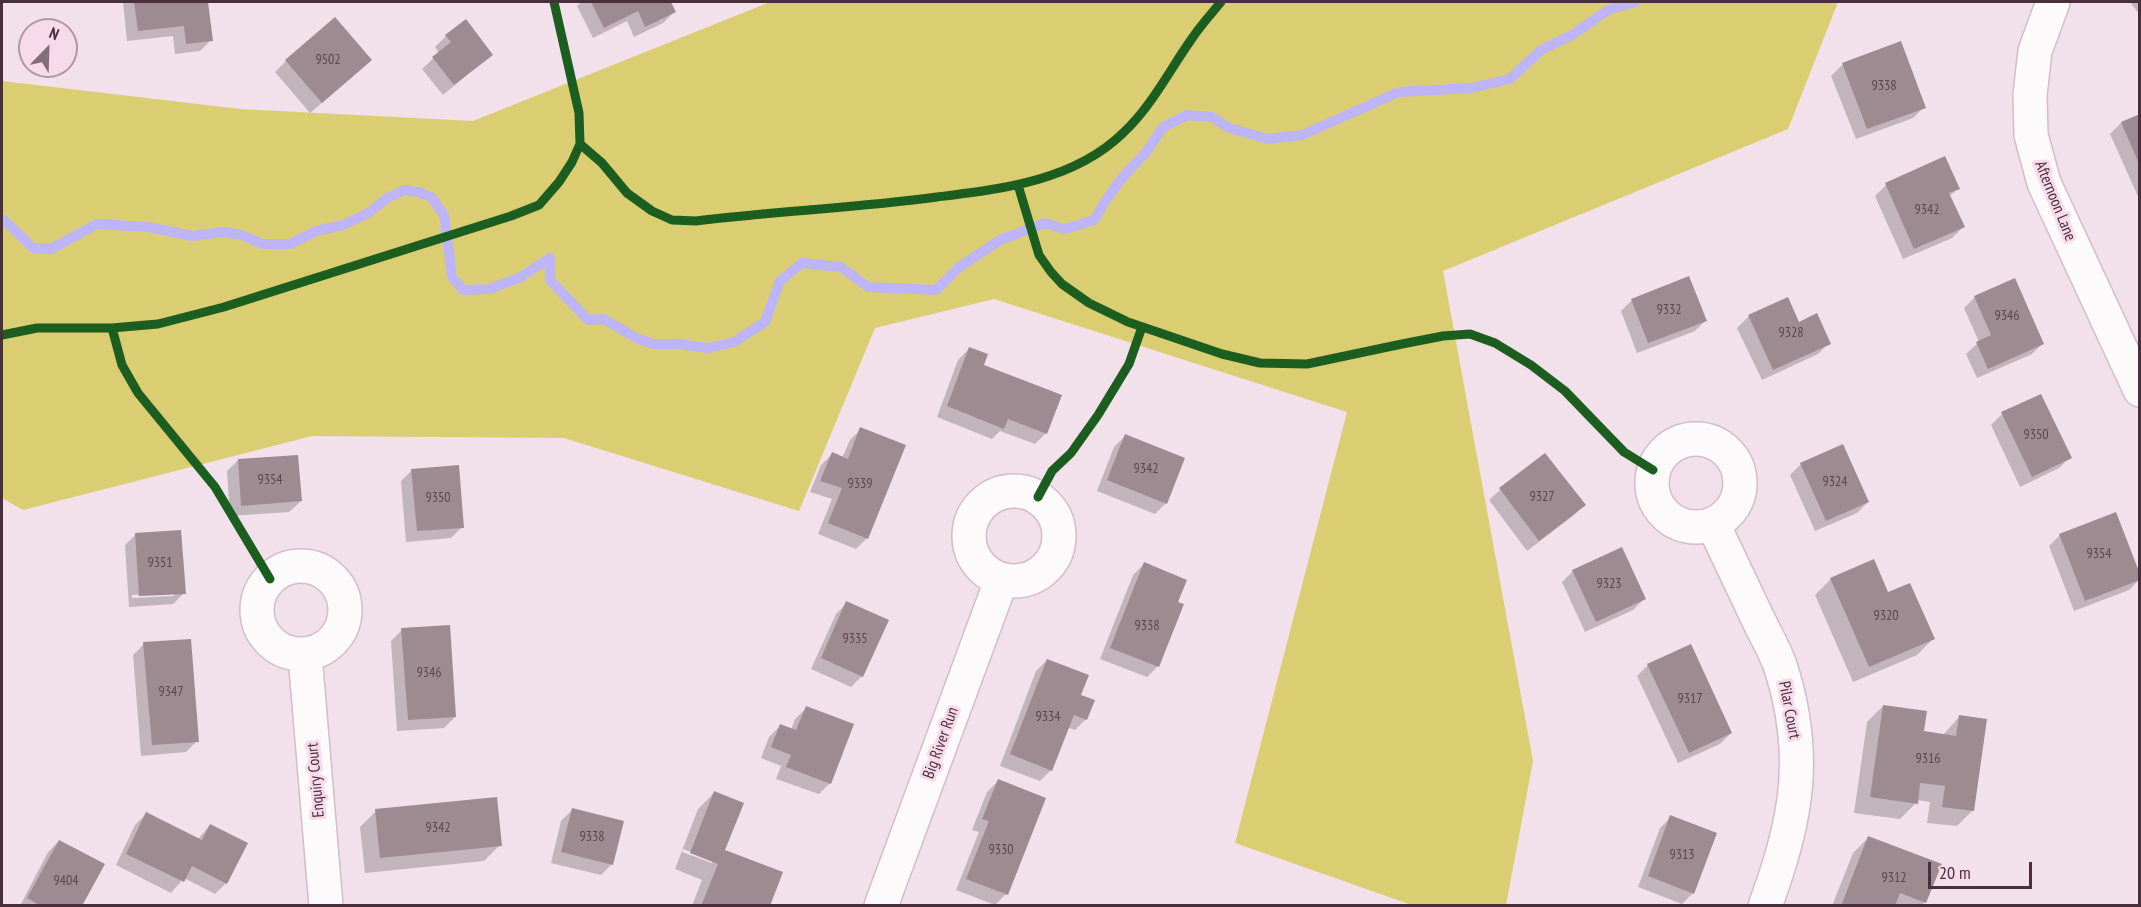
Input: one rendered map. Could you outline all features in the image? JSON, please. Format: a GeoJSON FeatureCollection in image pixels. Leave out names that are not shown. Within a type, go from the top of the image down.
{"type":"FeatureCollection","features":[{"type":"Feature","properties":{"kind":"street","name":"Afternoon Lane"},"geometry":{"type":"LineString","coordinates":[[2053,2],[2035,51],[2031,94],[2031,135],[2044,183],[2139,390]]}},
{"type":"Feature","properties":{"kind":"street","name":"Pilar Court"},"geometry":{"type":"LineString","coordinates":[[1713,524],[1779,664],[1793,716],[1798,768],[1792,816],[1781,863],[1765,906]]}},
{"type":"Feature","properties":{"kind":"street","name":"Big River Run"},"geometry":{"type":"LineString","coordinates":[[881,906],[1001,581]]}},
{"type":"Feature","properties":{"kind":"street","name":"Enquiry Court"},"geometry":{"type":"LineString","coordinates":[[305,655],[326,906]]}},
{"type":"Feature","properties":{"kind":"shaded area"},"geometry":{"type":"Polygon","coordinates":[[[770,2],[1838,2],[1788,129],[1443,271],[1533,761],[1506,905],[1412,905],[1235,843],[1347,412],[994,299],[875,328],[799,511],[564,438],[312,436],[23,510],[2,498],[2,81],[240,109],[473,121],[770,2]]]}},
{"type":"Feature","properties":{"kind":"building"},"geometry":{"type":"Polygon","coordinates":[[[134,2],[208,2],[213,41],[186,44],[184,26],[138,31],[134,2]]]}},
{"type":"Feature","properties":{"kind":"building"},"geometry":{"type":"Polygon","coordinates":[[[591,2],[671,2],[676,12],[645,27],[638,11],[604,28],[591,2]]]}},
{"type":"Feature","properties":{"kind":"building"},"geometry":{"type":"Polygon","coordinates":[[[335,17],[372,60],[322,103],[285,60],[335,17]]]}},
{"type":"Feature","properties":{"kind":"building"},"geometry":{"type":"Polygon","coordinates":[[[466,19],[493,55],[454,85],[432,57],[451,42],[445,35],[466,19]]]}},
{"type":"Feature","properties":{"kind":"building"},"geometry":{"type":"Polygon","coordinates":[[[1901,41],[1926,108],[1867,129],[1842,63],[1901,41]]]}},
{"type":"Feature","properties":{"kind":"building"},"geometry":{"type":"Polygon","coordinates":[[[2140,114],[2140,166],[2121,122],[2140,114]]]}},
{"type":"Feature","properties":{"kind":"building"},"geometry":{"type":"Polygon","coordinates":[[[1945,156],[1960,189],[1949,193],[1965,227],[1914,249],[1885,183],[1945,156]]]}},
{"type":"Feature","properties":{"kind":"building"},"geometry":{"type":"Polygon","coordinates":[[[1689,276],[1707,321],[1648,343],[1631,299],[1689,276]]]}},
{"type":"Feature","properties":{"kind":"building"},"geometry":{"type":"Polygon","coordinates":[[[2015,278],[2044,344],[1988,369],[1976,342],[1991,335],[1974,296],[2015,278]]]}},
{"type":"Feature","properties":{"kind":"building"},"geometry":{"type":"Polygon","coordinates":[[[1788,297],[1799,322],[1817,313],[1831,344],[1773,370],[1748,315],[1788,297]]]}},
{"type":"Feature","properties":{"kind":"building"},"geometry":{"type":"Polygon","coordinates":[[[969,347],[988,354],[984,365],[1062,395],[1047,434],[1008,419],[1004,429],[947,406],[969,347]]]}},
{"type":"Feature","properties":{"kind":"building"},"geometry":{"type":"Polygon","coordinates":[[[2041,394],[2072,458],[2032,477],[2001,412],[2041,394]]]}},
{"type":"Feature","properties":{"kind":"building"},"geometry":{"type":"Polygon","coordinates":[[[860,427],[906,445],[868,539],[828,523],[842,488],[820,481],[832,452],[848,459],[860,427]]]}},
{"type":"Feature","properties":{"kind":"building"},"geometry":{"type":"Polygon","coordinates":[[[1125,434],[1185,458],[1167,504],[1107,480],[1125,434]]]}},
{"type":"Feature","properties":{"kind":"building"},"geometry":{"type":"Polygon","coordinates":[[[1843,444],[1869,502],[1826,521],[1800,463],[1843,444]]]}},
{"type":"Feature","properties":{"kind":"building"},"geometry":{"type":"Polygon","coordinates":[[[1545,453],[1586,505],[1539,541],[1499,488],[1545,453]]]}},
{"type":"Feature","properties":{"kind":"building"},"geometry":{"type":"Polygon","coordinates":[[[298,455],[302,501],[241,506],[238,459],[298,455]]]}},
{"type":"Feature","properties":{"kind":"building"},"geometry":{"type":"Polygon","coordinates":[[[459,465],[464,528],[417,531],[411,469],[459,465]]]}},
{"type":"Feature","properties":{"kind":"building"},"geometry":{"type":"Polygon","coordinates":[[[2116,512],[2140,574],[2140,580],[2085,601],[2059,534],[2116,512]]]}},
{"type":"Feature","properties":{"kind":"building"},"geometry":{"type":"Polygon","coordinates":[[[181,530],[186,594],[139,596],[135,533],[181,530]]]}},
{"type":"Feature","properties":{"kind":"building"},"geometry":{"type":"Polygon","coordinates":[[[1622,547],[1646,599],[1596,622],[1572,570],[1622,547]]]}},
{"type":"Feature","properties":{"kind":"building"},"geometry":{"type":"Polygon","coordinates":[[[1874,559],[1888,592],[1910,583],[1935,639],[1869,667],[1830,578],[1874,559]]]}},
{"type":"Feature","properties":{"kind":"building"},"geometry":{"type":"Polygon","coordinates":[[[1144,562],[1187,580],[1178,602],[1184,604],[1159,667],[1110,648],[1144,562]]]}},
{"type":"Feature","properties":{"kind":"building"},"geometry":{"type":"Polygon","coordinates":[[[846,601],[889,620],[863,677],[821,658],[846,601]]]}},
{"type":"Feature","properties":{"kind":"building"},"geometry":{"type":"Polygon","coordinates":[[[450,625],[456,717],[408,720],[401,628],[450,625]]]}},
{"type":"Feature","properties":{"kind":"building"},"geometry":{"type":"Polygon","coordinates":[[[191,639],[199,742],[152,745],[143,642],[191,639]]]}},
{"type":"Feature","properties":{"kind":"building"},"geometry":{"type":"Polygon","coordinates":[[[1691,644],[1732,733],[1689,753],[1647,664],[1691,644]]]}},
{"type":"Feature","properties":{"kind":"building"},"geometry":{"type":"Polygon","coordinates":[[[1047,659],[1089,675],[1081,695],[1095,700],[1087,720],[1074,715],[1052,771],[1010,754],[1047,659]]]}},
{"type":"Feature","properties":{"kind":"building"},"geometry":{"type":"Polygon","coordinates":[[[1883,705],[1927,711],[1924,731],[1956,736],[1959,715],[1987,719],[1974,811],[1942,807],[1945,786],[1920,783],[1918,804],[1870,797],[1883,705]]]}},
{"type":"Feature","properties":{"kind":"building"},"geometry":{"type":"Polygon","coordinates":[[[806,706],[854,724],[831,784],[786,767],[791,755],[771,747],[780,724],[796,730],[806,706]]]}},
{"type":"Feature","properties":{"kind":"building"},"geometry":{"type":"Polygon","coordinates":[[[998,779],[1046,798],[1008,895],[966,879],[989,821],[982,819],[998,779]]]}},
{"type":"Feature","properties":{"kind":"building"},"geometry":{"type":"Polygon","coordinates":[[[714,791],[744,803],[725,850],[783,872],[770,906],[701,906],[718,864],[690,853],[714,791]]]}},
{"type":"Feature","properties":{"kind":"building"},"geometry":{"type":"Polygon","coordinates":[[[497,797],[502,846],[380,858],[375,809],[497,797]]]}},
{"type":"Feature","properties":{"kind":"building"},"geometry":{"type":"Polygon","coordinates":[[[572,808],[624,821],[613,865],[561,852],[572,808]]]}},
{"type":"Feature","properties":{"kind":"building"},"geometry":{"type":"Polygon","coordinates":[[[146,812],[202,840],[210,824],[248,843],[227,884],[192,866],[184,882],[126,854],[146,812]]]}},
{"type":"Feature","properties":{"kind":"building"},"geometry":{"type":"Polygon","coordinates":[[[1670,815],[1717,833],[1694,894],[1648,876],[1670,815]]]}},
{"type":"Feature","properties":{"kind":"building"},"geometry":{"type":"Polygon","coordinates":[[[1868,836],[1942,864],[1926,903],[1900,893],[1895,906],[1841,906],[1868,836]]]}},
{"type":"Feature","properties":{"kind":"building"},"geometry":{"type":"Polygon","coordinates":[[[59,840],[105,864],[82,906],[41,906],[27,898],[59,840]]]}},
{"type":"Feature","properties":{"kind":"waterway"},"geometry":{"type":"LineString","coordinates":[[2,220],[33,248],[51,249],[97,224],[148,227],[192,236],[223,232],[242,235],[262,244],[290,244],[316,231],[343,225],[370,212],[387,198],[405,190],[418,192],[431,197],[444,215],[452,277],[463,290],[489,289],[519,278],[550,258],[550,280],[588,320],[604,319],[636,338],[653,344],[678,344],[708,348],[734,342],[765,322],[780,281],[802,263],[841,267],[868,287],[936,290],[958,268],[1000,240],[1045,223],[1065,229],[1094,220],[1122,178],[1147,151],[1163,127],[1187,115],[1212,117],[1229,128],[1268,139],[1302,135],[1399,92],[1471,88],[1510,79],[1541,50],[1572,35],[1608,10],[1635,2]]}},
{"type":"Feature","properties":{"kind":"cycle path"},"geometry":{"type":"LineString","coordinates":[[2,335],[37,328],[112,328],[158,324],[224,307],[511,216],[539,205],[559,182],[580,144],[579,113],[554,2]]}},
{"type":"Feature","properties":{"kind":"cycle path"},"geometry":{"type":"LineString","coordinates":[[580,144],[602,163],[627,193],[652,211],[672,220],[696,221],[876,204],[1011,186],[1036,180],[1082,162],[1104,149],[1123,133],[1143,111],[1196,33],[1221,2]]}},
{"type":"Feature","properties":{"kind":"cycle path"},"geometry":{"type":"LineString","coordinates":[[1018,185],[1039,255],[1051,272],[1062,284],[1089,303],[1128,322],[1222,354],[1260,363],[1307,364],[1443,336],[1470,334],[1495,343],[1531,365],[1565,391],[1624,452],[1653,470]]}},
{"type":"Feature","properties":{"kind":"cycle path"},"geometry":{"type":"LineString","coordinates":[[1038,497],[1052,471],[1071,453],[1098,415],[1129,364],[1142,327]]}},
{"type":"Feature","properties":{"kind":"cycle path"},"geometry":{"type":"LineString","coordinates":[[112,328],[122,365],[138,393],[215,487],[270,579]]}}]}
